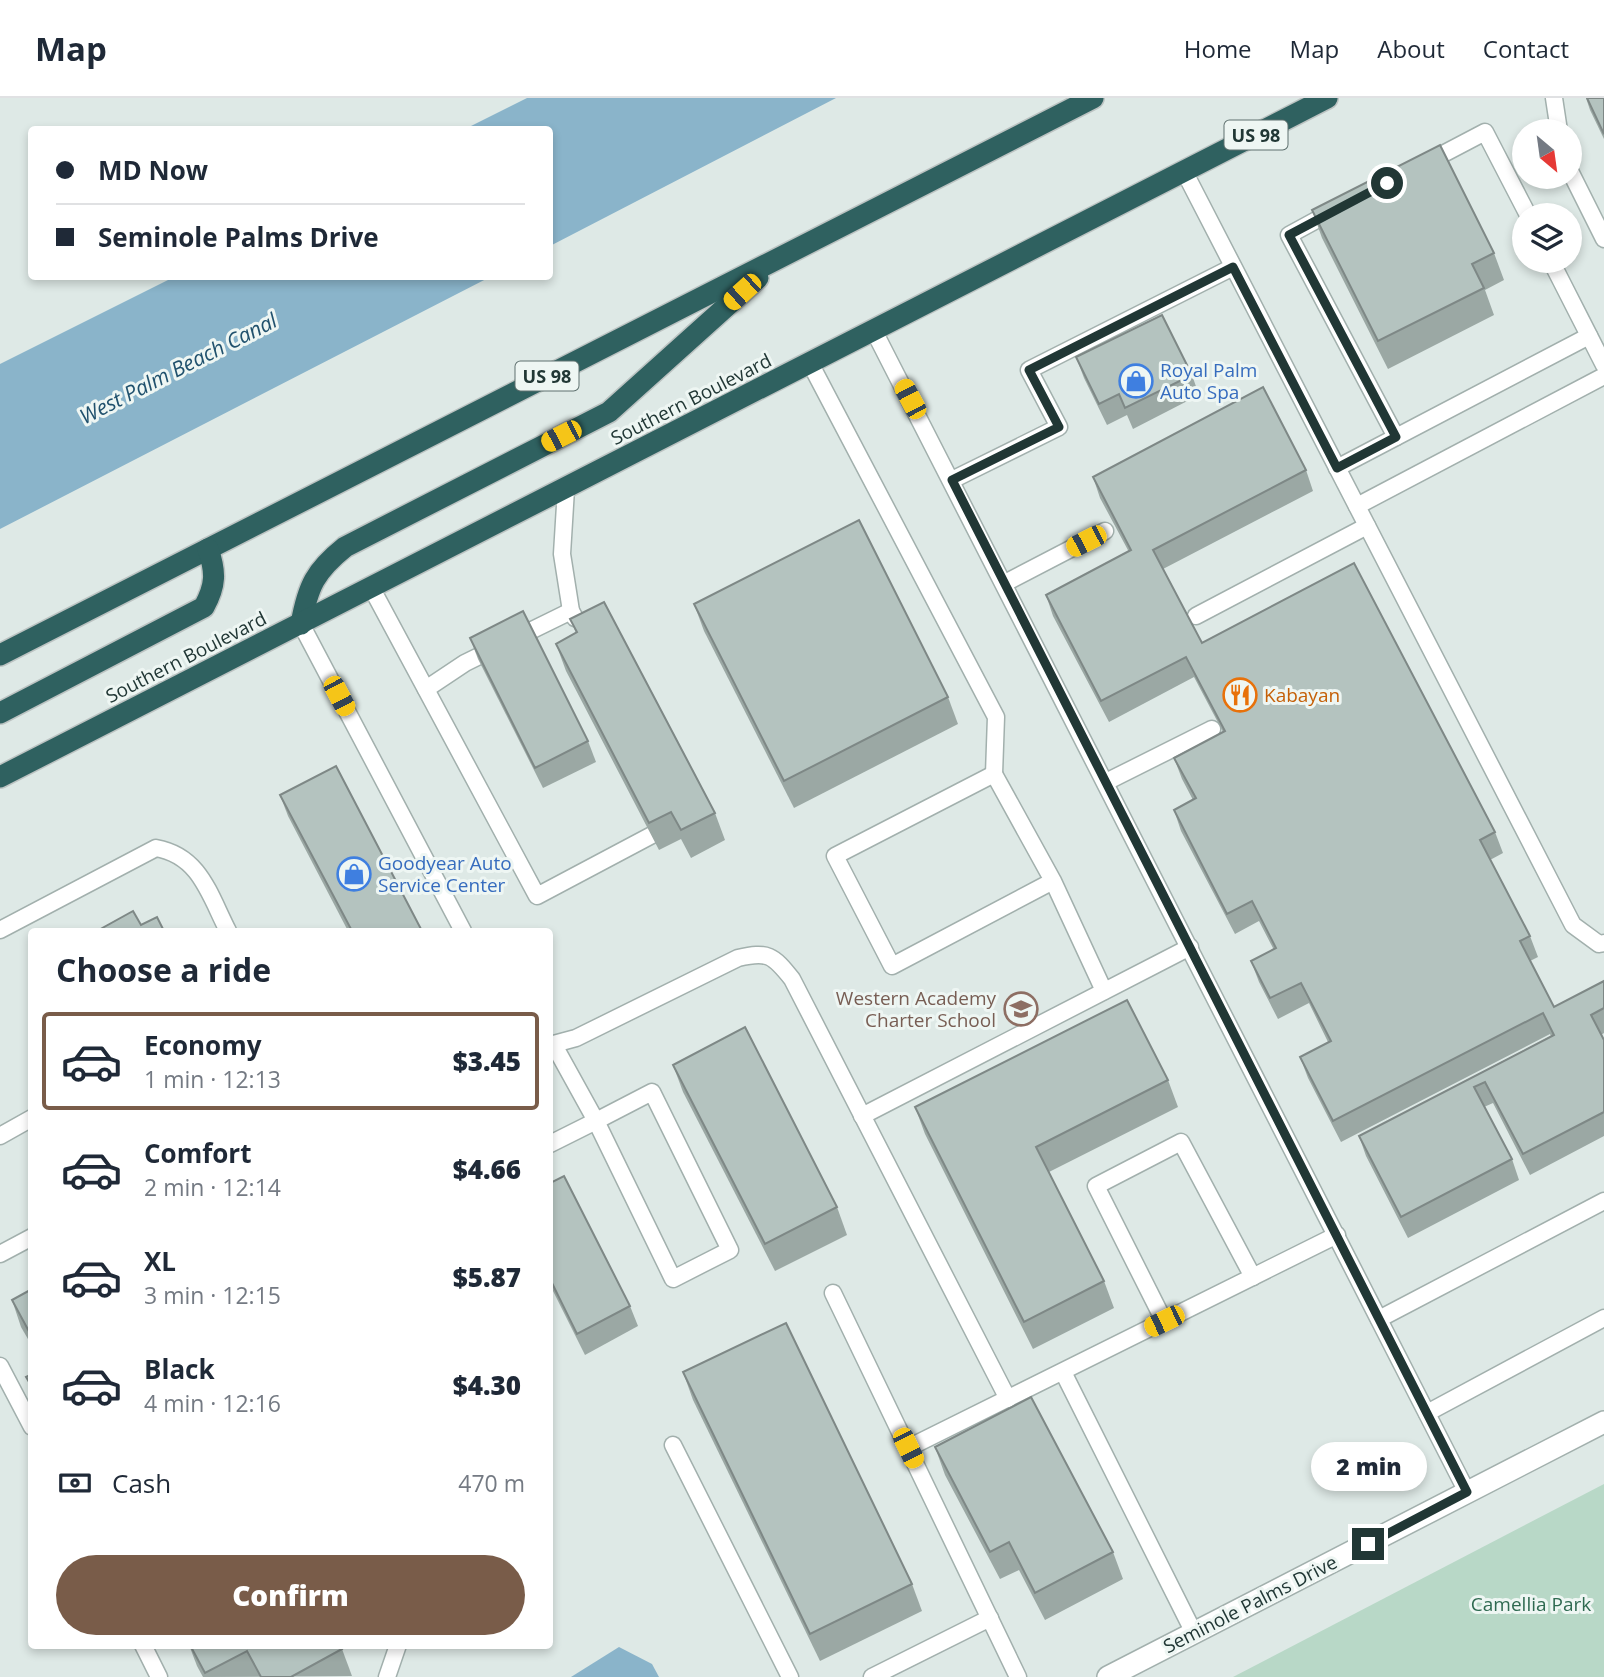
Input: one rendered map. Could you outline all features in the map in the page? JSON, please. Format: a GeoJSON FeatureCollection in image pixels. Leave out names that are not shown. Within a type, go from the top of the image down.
{"type":"FeatureCollection","features":[{"type":"Feature","properties":{"kind":"highway","name":"US 98"},"geometry":{"type":"LineString","coordinates":[[0,655],[1093,98]]}},
{"type":"Feature","properties":{"kind":"highway","name":"Southern Boulevard"},"geometry":{"type":"LineString","coordinates":[[0,778],[1327,98]]}},
{"type":"Feature","properties":{"kind":"highway"},"geometry":{"type":"LineString","coordinates":[[301,624],[307,592],[323,565],[345,547],[609,412],[780,258]]}},
{"type":"Feature","properties":{"kind":"highway"},"geometry":{"type":"LineString","coordinates":[[0,713],[204,607],[215,587],[215,569],[208,549]]}},
{"type":"Feature","properties":{"kind":"street","name":"Seminole Palms Drive"},"geometry":{"type":"LineString","coordinates":[[1108,1677],[1604,1422]]}},
{"type":"Feature","properties":{"kind":"lane"},"geometry":{"type":"LineString","coordinates":[[1554,98],[1557,119]]}},
{"type":"Feature","properties":{"kind":"lane"},"geometry":{"type":"LineString","coordinates":[[1411,170],[1485,132],[1522,203]]}},
{"type":"Feature","properties":{"kind":"lane"},"geometry":{"type":"LineString","coordinates":[[1184,171],[1573,925],[1599,944],[1604,943]]}},
{"type":"Feature","properties":{"kind":"lane"},"geometry":{"type":"LineString","coordinates":[[1579,189],[1604,239]]}},
{"type":"Feature","properties":{"kind":"lane"},"geometry":{"type":"LineString","coordinates":[[1350,202],[1289,235],[1396,437]]}},
{"type":"Feature","properties":{"kind":"lane"},"geometry":{"type":"LineString","coordinates":[[952,480],[1059,427],[1029,370],[1233,267]]}},
{"type":"Feature","properties":{"kind":"lane"},"geometry":{"type":"LineString","coordinates":[[1557,273],[1604,365]]}},
{"type":"Feature","properties":{"kind":"lane"},"geometry":{"type":"LineString","coordinates":[[874,331],[1467,1492]]}},
{"type":"Feature","properties":{"kind":"lane"},"geometry":{"type":"LineString","coordinates":[[1337,468],[1589,336]]}},
{"type":"Feature","properties":{"kind":"lane"},"geometry":{"type":"LineString","coordinates":[[810,363],[996,717],[993,774],[1053,881],[1104,991]]}},
{"type":"Feature","properties":{"kind":"lane"},"geometry":{"type":"LineString","coordinates":[[1357,506],[1604,376]]}},
{"type":"Feature","properties":{"kind":"lane"},"geometry":{"type":"LineString","coordinates":[[566,489],[562,554],[571,611],[584,631]]}},
{"type":"Feature","properties":{"kind":"lane"},"geometry":{"type":"LineString","coordinates":[[1196,616],[1367,526]]}},
{"type":"Feature","properties":{"kind":"lane"},"geometry":{"type":"LineString","coordinates":[[1004,583],[1105,531]]}},
{"type":"Feature","properties":{"kind":"lane"},"geometry":{"type":"LineString","coordinates":[[372,587],[537,896],[652,835]]}},
{"type":"Feature","properties":{"kind":"lane"},"geometry":{"type":"LineString","coordinates":[[426,689],[465,663],[571,611]]}},
{"type":"Feature","properties":{"kind":"lane"},"geometry":{"type":"LineString","coordinates":[[301,624],[461,928]]}},
{"type":"Feature","properties":{"kind":"lane"},"geometry":{"type":"LineString","coordinates":[[1106,782],[1212,729]]}},
{"type":"Feature","properties":{"kind":"lane"},"geometry":{"type":"LineString","coordinates":[[993,774],[835,856],[892,966],[1053,881]]}},
{"type":"Feature","properties":{"kind":"lane"},"geometry":{"type":"LineString","coordinates":[[0,930],[156,848],[176,852],[193,864],[226,928]]}},
{"type":"Feature","properties":{"kind":"lane"},"geometry":{"type":"LineString","coordinates":[[862,1116],[1190,947]]}},
{"type":"Feature","properties":{"kind":"lane"},"geometry":{"type":"LineString","coordinates":[[553,1045],[576,1038],[738,958],[761,953],[777,960],[792,979],[1008,1399]]}},
{"type":"Feature","properties":{"kind":"lane"},"geometry":{"type":"LineString","coordinates":[[553,1047],[596,1121],[673,1279],[730,1250],[652,1092],[596,1121],[553,1142]]}},
{"type":"Feature","properties":{"kind":"lane"},"geometry":{"type":"LineString","coordinates":[[0,1136],[28,1120]]}},
{"type":"Feature","properties":{"kind":"lane"},"geometry":{"type":"LineString","coordinates":[[1164,1321],[1096,1186],[1181,1142],[1253,1277]]}},
{"type":"Feature","properties":{"kind":"lane"},"geometry":{"type":"LineString","coordinates":[[1379,1319],[1604,1201]]}},
{"type":"Feature","properties":{"kind":"lane"},"geometry":{"type":"LineString","coordinates":[[908,1448],[1337,1235]]}},
{"type":"Feature","properties":{"kind":"lane"},"geometry":{"type":"LineString","coordinates":[[0,1254],[28,1239]]}},
{"type":"Feature","properties":{"kind":"lane"},"geometry":{"type":"LineString","coordinates":[[833,1293],[1018,1677]]}},
{"type":"Feature","properties":{"kind":"lane"},"geometry":{"type":"LineString","coordinates":[[1427,1413],[1604,1318]]}},
{"type":"Feature","properties":{"kind":"lane"},"geometry":{"type":"LineString","coordinates":[[0,1366],[28,1419]]}},
{"type":"Feature","properties":{"kind":"lane"},"geometry":{"type":"LineString","coordinates":[[1063,1372],[1194,1633]]}},
{"type":"Feature","properties":{"kind":"lane"},"geometry":{"type":"LineString","coordinates":[[673,1445],[790,1677]]}},
{"type":"Feature","properties":{"kind":"lane"},"geometry":{"type":"LineString","coordinates":[[872,1677],[990,1618]]}},
{"type":"Feature","properties":{"kind":"lane"},"geometry":{"type":"LineString","coordinates":[[145,1649],[159,1677]]}},
{"type":"Feature","properties":{"kind":"lane"},"geometry":{"type":"LineString","coordinates":[[387,1677],[397,1649]]}},
{"type":"Feature","properties":{"kind":"green space","name":"Camellia Park"},"geometry":{"type":"Polygon","coordinates":[[[1604,1484],[1604,1677],[1233,1677],[1604,1484]]]}},
{"type":"Feature","properties":{"kind":"water"},"geometry":{"type":"Polygon","coordinates":[[[527,98],[836,98],[553,244],[553,126],[471,126],[527,98]]]}},
{"type":"Feature","properties":{"kind":"water","name":"West Palm Beach Canal"},"geometry":{"type":"Polygon","coordinates":[[[168,280],[484,280],[0,529],[0,364],[168,280]]]}},
{"type":"Feature","properties":{"kind":"water"},"geometry":{"type":"Polygon","coordinates":[[[619,1647],[652,1664],[659,1677],[571,1677],[619,1647]]]}},
{"type":"Feature","properties":{"kind":"building"},"geometry":{"type":"Polygon","coordinates":[[[1587,98],[1604,98],[1604,134],[1587,98]]]}},
{"type":"Feature","properties":{"kind":"building"},"geometry":{"type":"Polygon","coordinates":[[[1440,145],[1494,253],[1472,264],[1484,288],[1378,341],[1312,210],[1440,145]]]}},
{"type":"Feature","properties":{"kind":"building"},"geometry":{"type":"Polygon","coordinates":[[[1162,315],[1192,375],[1125,408],[1119,394],[1099,404],[1076,357],[1162,315]]]}},
{"type":"Feature","properties":{"kind":"building"},"geometry":{"type":"Polygon","coordinates":[[[1263,387],[1306,470],[1153,550],[1202,643],[1354,563],[1495,832],[1480,840],[1530,936],[1520,941],[1554,1007],[1604,981],[1604,1008],[1591,1015],[1604,1040],[1604,1112],[1523,1154],[1485,1082],[1474,1087],[1512,1159],[1401,1217],[1359,1136],[1554,1035],[1543,1013],[1333,1121],[1300,1057],[1331,1041],[1301,983],[1270,998],[1251,961],[1276,948],[1252,901],[1227,914],[1174,810],[1196,798],[1174,758],[1225,731],[1186,657],[1101,701],[1046,595],[1131,550],[1093,477],[1263,387]]]}},
{"type":"Feature","properties":{"kind":"building"},"geometry":{"type":"Polygon","coordinates":[[[859,520],[948,697],[784,781],[694,604],[859,520]]]}},
{"type":"Feature","properties":{"kind":"building"},"geometry":{"type":"Polygon","coordinates":[[[604,602],[715,813],[681,830],[671,812],[649,823],[556,644],[577,632],[570,619],[604,602]]]}},
{"type":"Feature","properties":{"kind":"building"},"geometry":{"type":"Polygon","coordinates":[[[523,611],[588,741],[535,768],[470,638],[523,611]]]}},
{"type":"Feature","properties":{"kind":"building","name":"Goodyear Auto Service Center"},"geometry":{"type":"Polygon","coordinates":[[[336,766],[420,928],[350,928],[280,795],[336,766]]]}},
{"type":"Feature","properties":{"kind":"building"},"geometry":{"type":"Polygon","coordinates":[[[133,911],[141,925],[157,917],[162,928],[102,928],[133,911]]]}},
{"type":"Feature","properties":{"kind":"building"},"geometry":{"type":"Polygon","coordinates":[[[1127,1000],[1168,1080],[1036,1147],[1104,1281],[1024,1322],[915,1107],[1127,1000]]]}},
{"type":"Feature","properties":{"kind":"building"},"geometry":{"type":"Polygon","coordinates":[[[745,1027],[837,1207],[765,1244],[673,1065],[745,1027]]]}},
{"type":"Feature","properties":{"kind":"building"},"geometry":{"type":"Polygon","coordinates":[[[564,1176],[630,1306],[577,1334],[553,1285],[553,1182],[564,1176]]]}},
{"type":"Feature","properties":{"kind":"building"},"geometry":{"type":"Polygon","coordinates":[[[28,1291],[28,1330],[12,1300],[28,1291]]]}},
{"type":"Feature","properties":{"kind":"building"},"geometry":{"type":"Polygon","coordinates":[[[786,1323],[912,1584],[810,1634],[683,1372],[786,1323]]]}},
{"type":"Feature","properties":{"kind":"building"},"geometry":{"type":"Polygon","coordinates":[[[1031,1397],[1113,1552],[1035,1593],[1009,1542],[990,1552],[935,1447],[1031,1397]]]}},
{"type":"Feature","properties":{"kind":"building"},"geometry":{"type":"Polygon","coordinates":[[[192,1649],[342,1649],[291,1677],[261,1677],[247,1651],[205,1673],[192,1649]]]}},
{"type":"Feature","properties":{"kind":"place","name":"Royal Palm Auto Spa"},"geometry":{"type":"Point","coordinates":[1136,381]}},
{"type":"Feature","properties":{"kind":"place","name":"Kabayan"},"geometry":{"type":"Point","coordinates":[1240,695]}},
{"type":"Feature","properties":{"kind":"place","name":"Goodyear Auto Service Center"},"geometry":{"type":"Point","coordinates":[354,874]}},
{"type":"Feature","properties":{"kind":"place","name":"Western Academy Charter School"},"geometry":{"type":"Point","coordinates":[1021,1009]}},
{"type":"Feature","properties":{"kind":"route"},"geometry":{"type":"LineString","coordinates":[[1368,1544],[1467,1492],[952,480],[1059,427],[1029,370],[1233,267],[1337,468],[1396,437],[1289,235],[1387,183]]}}]}
